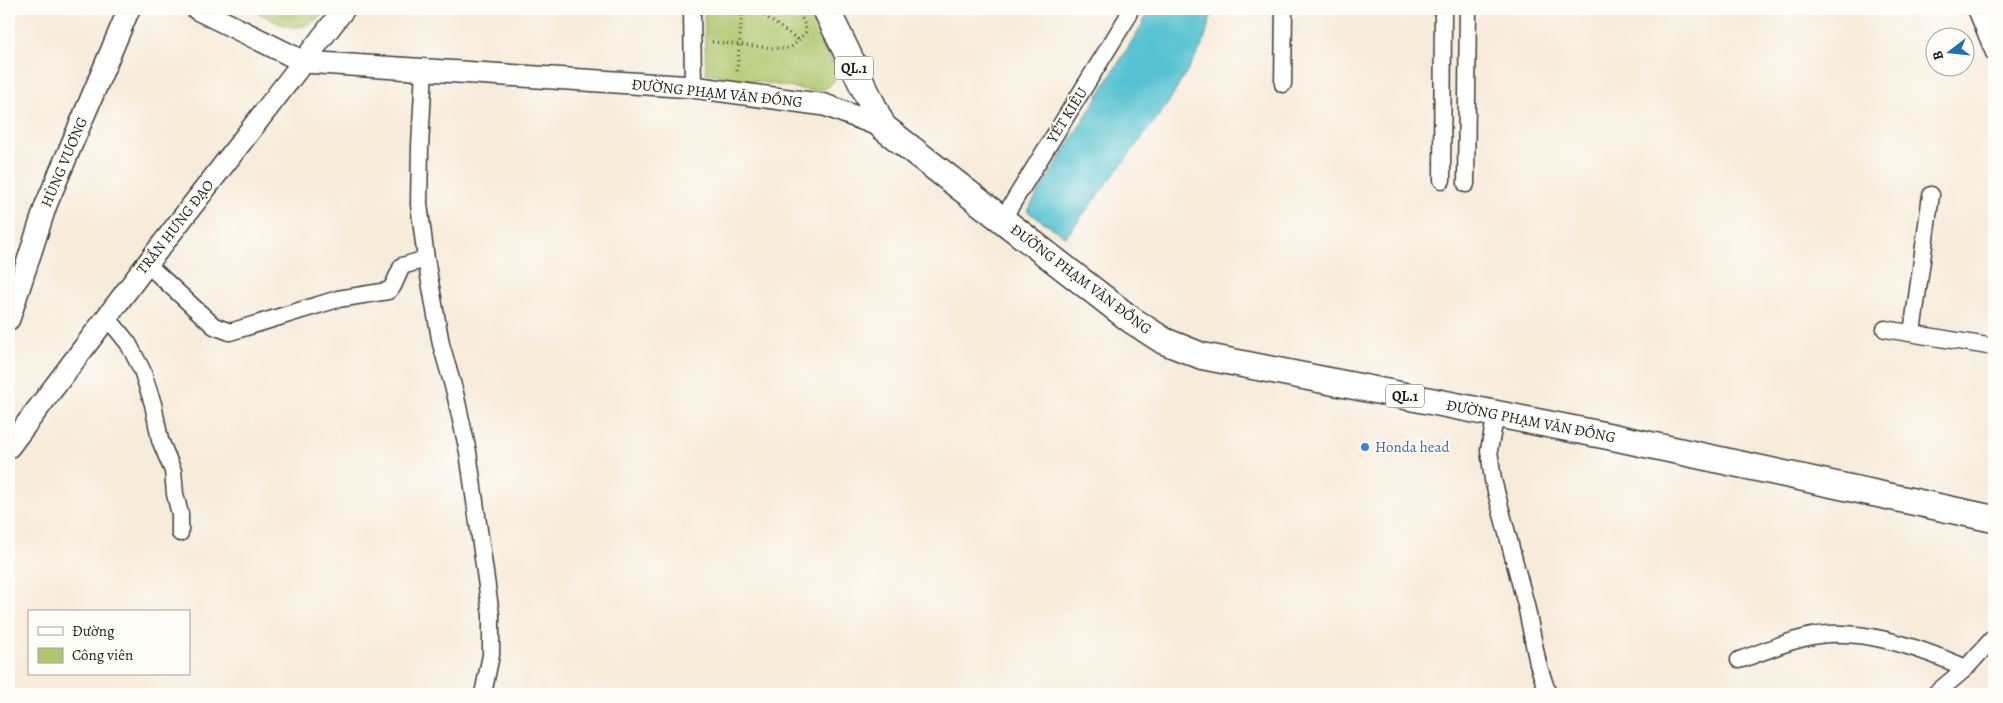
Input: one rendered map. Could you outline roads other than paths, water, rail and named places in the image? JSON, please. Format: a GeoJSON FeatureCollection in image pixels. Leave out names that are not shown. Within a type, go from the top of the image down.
{"type":"FeatureCollection","features":[{"type":"Feature","properties":{"kind":"main road","name":"QL.1"},"geometry":{"type":"LineString","coordinates":[[826,9],[882,127]]}},
{"type":"Feature","properties":{"kind":"main road","name":"ĐƯỜNG PHẠM VĂN ĐỒNG"},"geometry":{"type":"LineString","coordinates":[[882,127],[1130,319],[1164,341],[1202,356],[1623,439],[1994,519]]}},
{"type":"Feature","properties":{"kind":"street","name":"HÙNG VƯƠNG"},"geometry":{"type":"LineString","coordinates":[[9,319],[46,204],[129,9]]}},
{"type":"Feature","properties":{"kind":"street","name":"ĐƯỜNG PHẠM VĂN ĐỒNG"},"geometry":{"type":"LineString","coordinates":[[197,9],[304,62],[693,87],[825,105],[882,127]]}},
{"type":"Feature","properties":{"kind":"street","name":"TRẦN HƯNG ĐẠO"},"geometry":{"type":"LineString","coordinates":[[9,447],[147,264],[344,9]]}},
{"type":"Feature","properties":{"kind":"street"},"geometry":{"type":"LineString","coordinates":[[692,9],[693,87]]}},
{"type":"Feature","properties":{"kind":"street","name":"YẾT KIÊU"},"geometry":{"type":"LineString","coordinates":[[1002,220],[1127,18],[1130,9]]}},
{"type":"Feature","properties":{"kind":"street"},"geometry":{"type":"LineString","coordinates":[[1283,84],[1284,9]]}},
{"type":"Feature","properties":{"kind":"street"},"geometry":{"type":"LineString","coordinates":[[1442,180],[1443,9]]}},
{"type":"Feature","properties":{"kind":"street"},"geometry":{"type":"LineString","coordinates":[[1466,184],[1468,9]]}},
{"type":"Feature","properties":{"kind":"street"},"geometry":{"type":"LineString","coordinates":[[1976,9],[1994,54]]}},
{"type":"Feature","properties":{"kind":"street"},"geometry":{"type":"LineString","coordinates":[[424,69],[419,204],[426,259],[442,344],[468,452],[490,615],[491,655],[483,694]]}},
{"type":"Feature","properties":{"kind":"street"},"geometry":{"type":"LineString","coordinates":[[1912,333],[1932,195]]}},
{"type":"Feature","properties":{"kind":"street"},"geometry":{"type":"LineString","coordinates":[[147,264],[214,326],[230,332],[338,299],[388,291],[394,286],[402,266],[426,259]]}},
{"type":"Feature","properties":{"kind":"street"},"geometry":{"type":"LineString","coordinates":[[107,317],[128,343],[142,370],[153,404],[160,440],[173,470],[175,494],[180,514],[180,533]]}},
{"type":"Feature","properties":{"kind":"street"},"geometry":{"type":"LineString","coordinates":[[1885,329],[1994,348]]}},
{"type":"Feature","properties":{"kind":"street"},"geometry":{"type":"LineString","coordinates":[[1496,414],[1489,450],[1493,480],[1526,605],[1538,664],[1548,694]]}},
{"type":"Feature","properties":{"kind":"street"},"geometry":{"type":"LineString","coordinates":[[1739,660],[1806,637],[1843,634],[1877,639],[1927,651],[1966,668]]}},
{"type":"Feature","properties":{"kind":"street"},"geometry":{"type":"LineString","coordinates":[[1935,694],[1966,668],[1994,637]]}},
{"type":"Feature","properties":{"kind":"water"},"geometry":{"type":"Polygon","coordinates":[[[1149,9],[1213,9],[1203,44],[1167,105],[1066,237],[1027,211],[1143,23],[1149,9]]]}},
{"type":"Feature","properties":{"kind":"place","name":"Honda head"},"geometry":{"type":"Point","coordinates":[1365,447]}}]}
